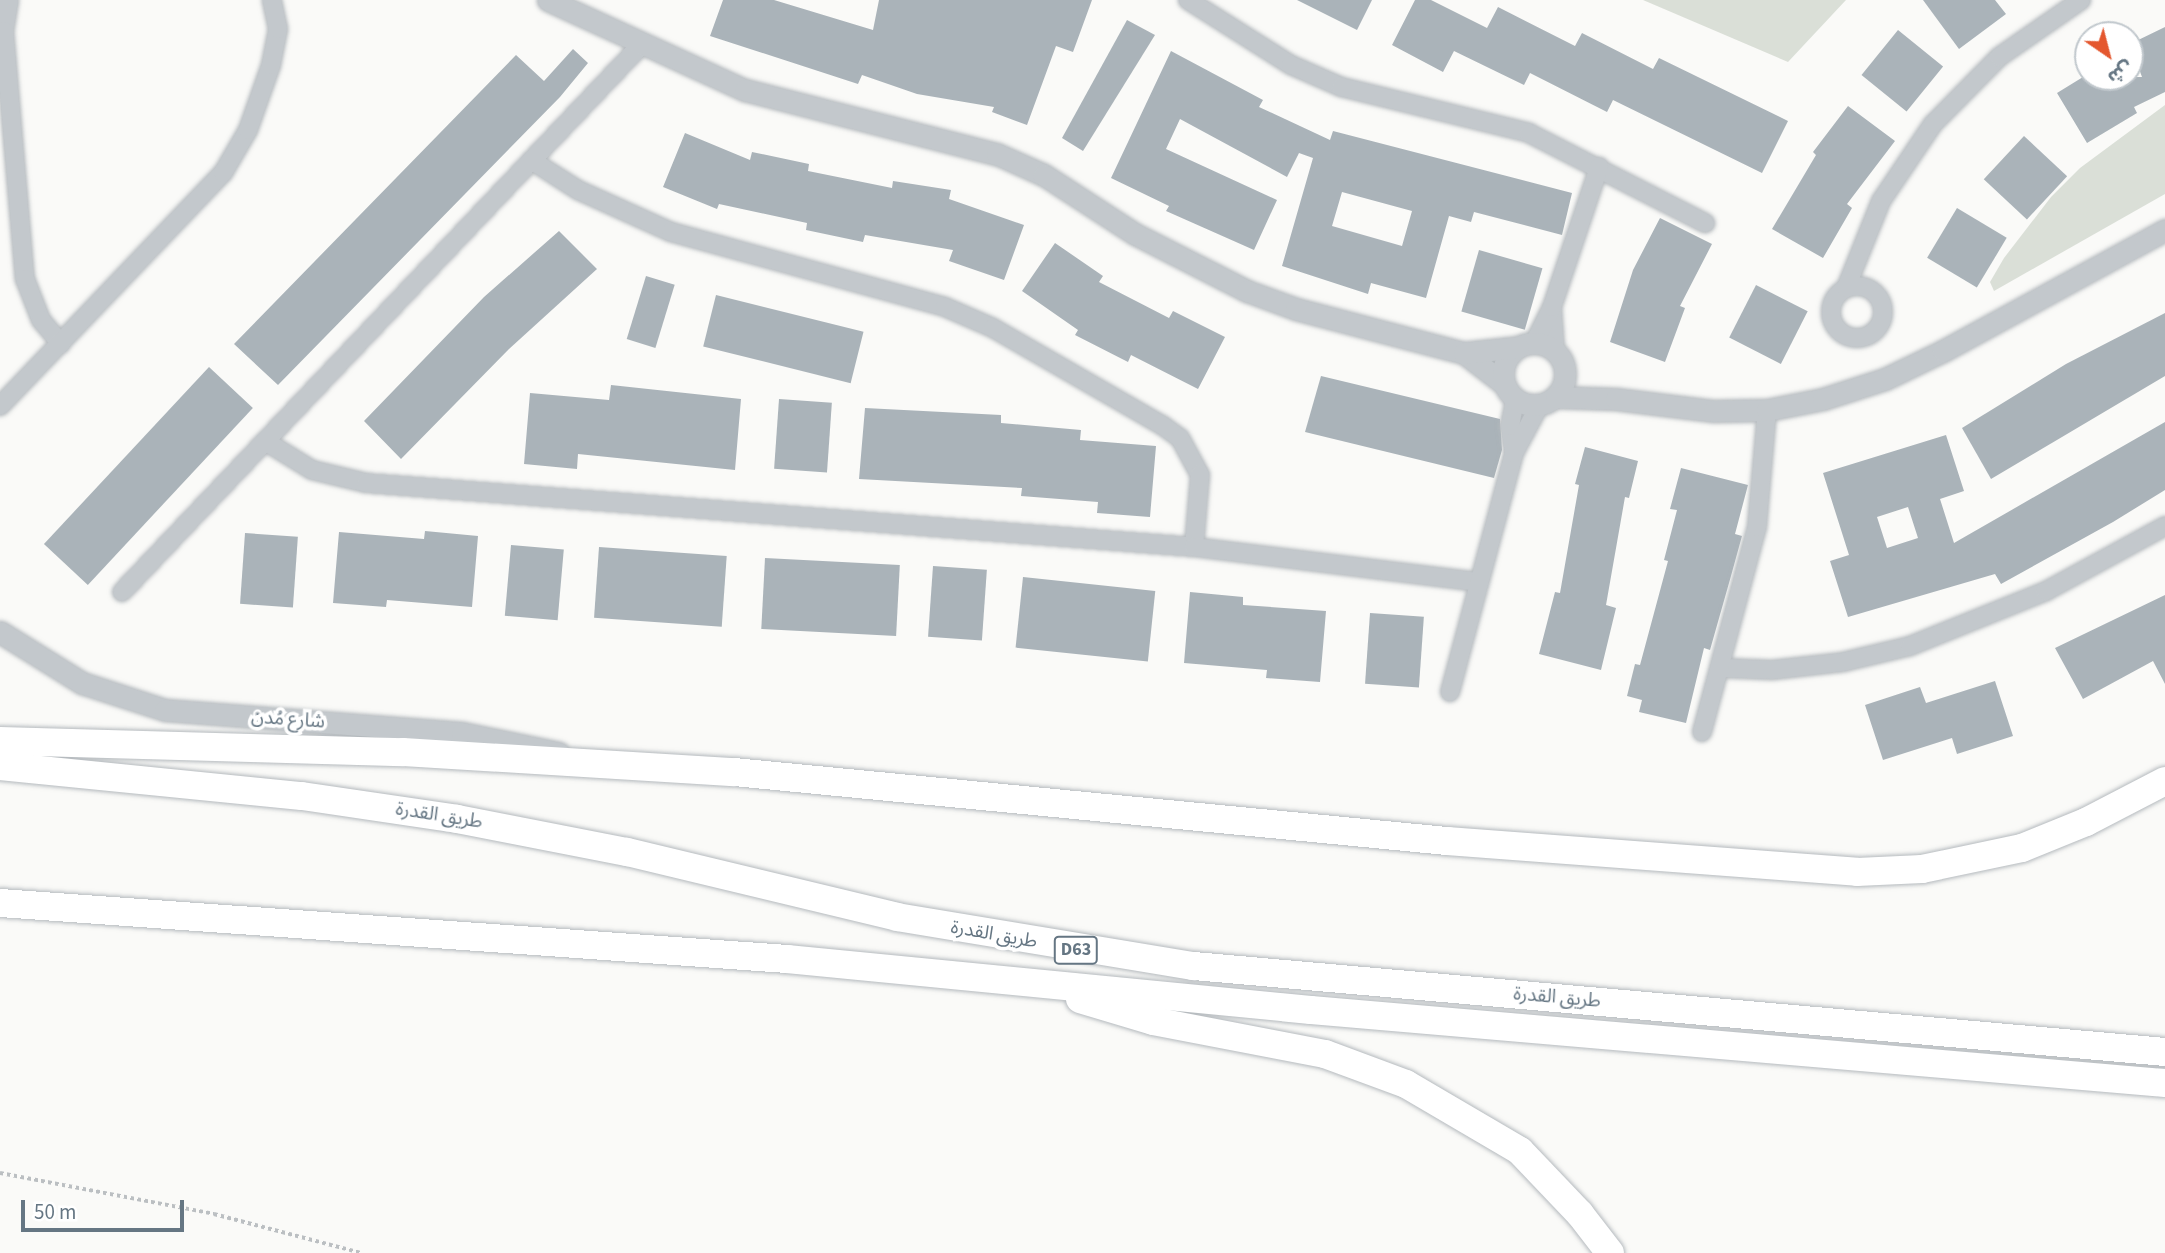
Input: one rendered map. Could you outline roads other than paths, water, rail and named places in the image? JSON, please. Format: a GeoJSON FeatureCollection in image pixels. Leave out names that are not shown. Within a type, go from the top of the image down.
{"type":"FeatureCollection","features":[{"type":"Feature","properties":{"kind":"main road"},"geometry":{"type":"LineString","coordinates":[[0,741],[591,762],[848,781],[1461,842],[1857,872],[1944,866],[2022,848],[2086,822],[2165,781]]}},
{"type":"Feature","properties":{"kind":"main road","name":"طريق القدرة"},"geometry":{"type":"LineString","coordinates":[[0,766],[302,796],[457,819],[626,852],[897,917],[1194,966],[2165,1052]]}},
{"type":"Feature","properties":{"kind":"main road","name":"طريق القدرة"},"geometry":{"type":"LineString","coordinates":[[0,903],[787,959],[1049,986],[2165,1083]]}},
{"type":"Feature","properties":{"kind":"main road"},"geometry":{"type":"LineString","coordinates":[[1049,986],[1153,1021],[1325,1054],[1406,1084],[1520,1151],[1580,1214],[1610,1253]]}},
{"type":"Feature","properties":{"kind":"street"},"geometry":{"type":"LineString","coordinates":[[9,0],[4,31],[25,279],[41,320],[61,344]]}},
{"type":"Feature","properties":{"kind":"street"},"geometry":{"type":"LineString","coordinates":[[0,407],[207,193],[236,152],[275,52],[278,29],[272,0]]}},
{"type":"Feature","properties":{"kind":"street"},"geometry":{"type":"LineString","coordinates":[[548,0],[641,45],[769,97],[997,154],[1044,175],[1135,234],[1247,291],[1322,316],[1464,353],[1526,345],[1555,351]]}},
{"type":"Feature","properties":{"kind":"street"},"geometry":{"type":"LineString","coordinates":[[1188,0],[1291,65],[1341,87],[1529,133],[1704,223]]}},
{"type":"Feature","properties":{"kind":"street"},"geometry":{"type":"LineString","coordinates":[[1846,288],[1881,201],[1933,124],[1999,57],[2081,0]]}},
{"type":"Feature","properties":{"kind":"street"},"geometry":{"type":"LineString","coordinates":[[121,592],[641,45]]}},
{"type":"Feature","properties":{"kind":"street"},"geometry":{"type":"LineString","coordinates":[[531,160],[578,190],[671,232],[945,307],[993,328],[1162,425],[1180,438],[1200,475],[1194,547]]}},
{"type":"Feature","properties":{"kind":"street"},"geometry":{"type":"LineString","coordinates":[[1514,453],[1505,362],[1526,345],[1552,307],[1599,167]]}},
{"type":"Feature","properties":{"kind":"street"},"geometry":{"type":"LineString","coordinates":[[1464,353],[1509,391],[1548,401],[1616,399],[1689,410],[1767,410],[1824,399],[1885,379],[2165,230]]}},
{"type":"Feature","properties":{"kind":"street"},"geometry":{"type":"LineString","coordinates":[[1552,307],[1555,351],[1565,373],[1616,399]]}},
{"type":"Feature","properties":{"kind":"street"},"geometry":{"type":"LineString","coordinates":[[1450,692],[1514,453],[1565,373]]}},
{"type":"Feature","properties":{"kind":"street"},"geometry":{"type":"LineString","coordinates":[[1702,732],[1723,668],[1757,527],[1767,410]]}},
{"type":"Feature","properties":{"kind":"street"},"geometry":{"type":"LineString","coordinates":[[265,441],[312,470],[366,483],[1194,547],[1479,582]]}},
{"type":"Feature","properties":{"kind":"street"},"geometry":{"type":"LineString","coordinates":[[1723,668],[1772,670],[1843,662],[1910,646],[2046,591],[2165,526]]}},
{"type":"Feature","properties":{"kind":"street","name":"شارع مُدن"},"geometry":{"type":"LineString","coordinates":[[0,632],[82,683],[156,708],[462,733],[591,762]]}}]}
